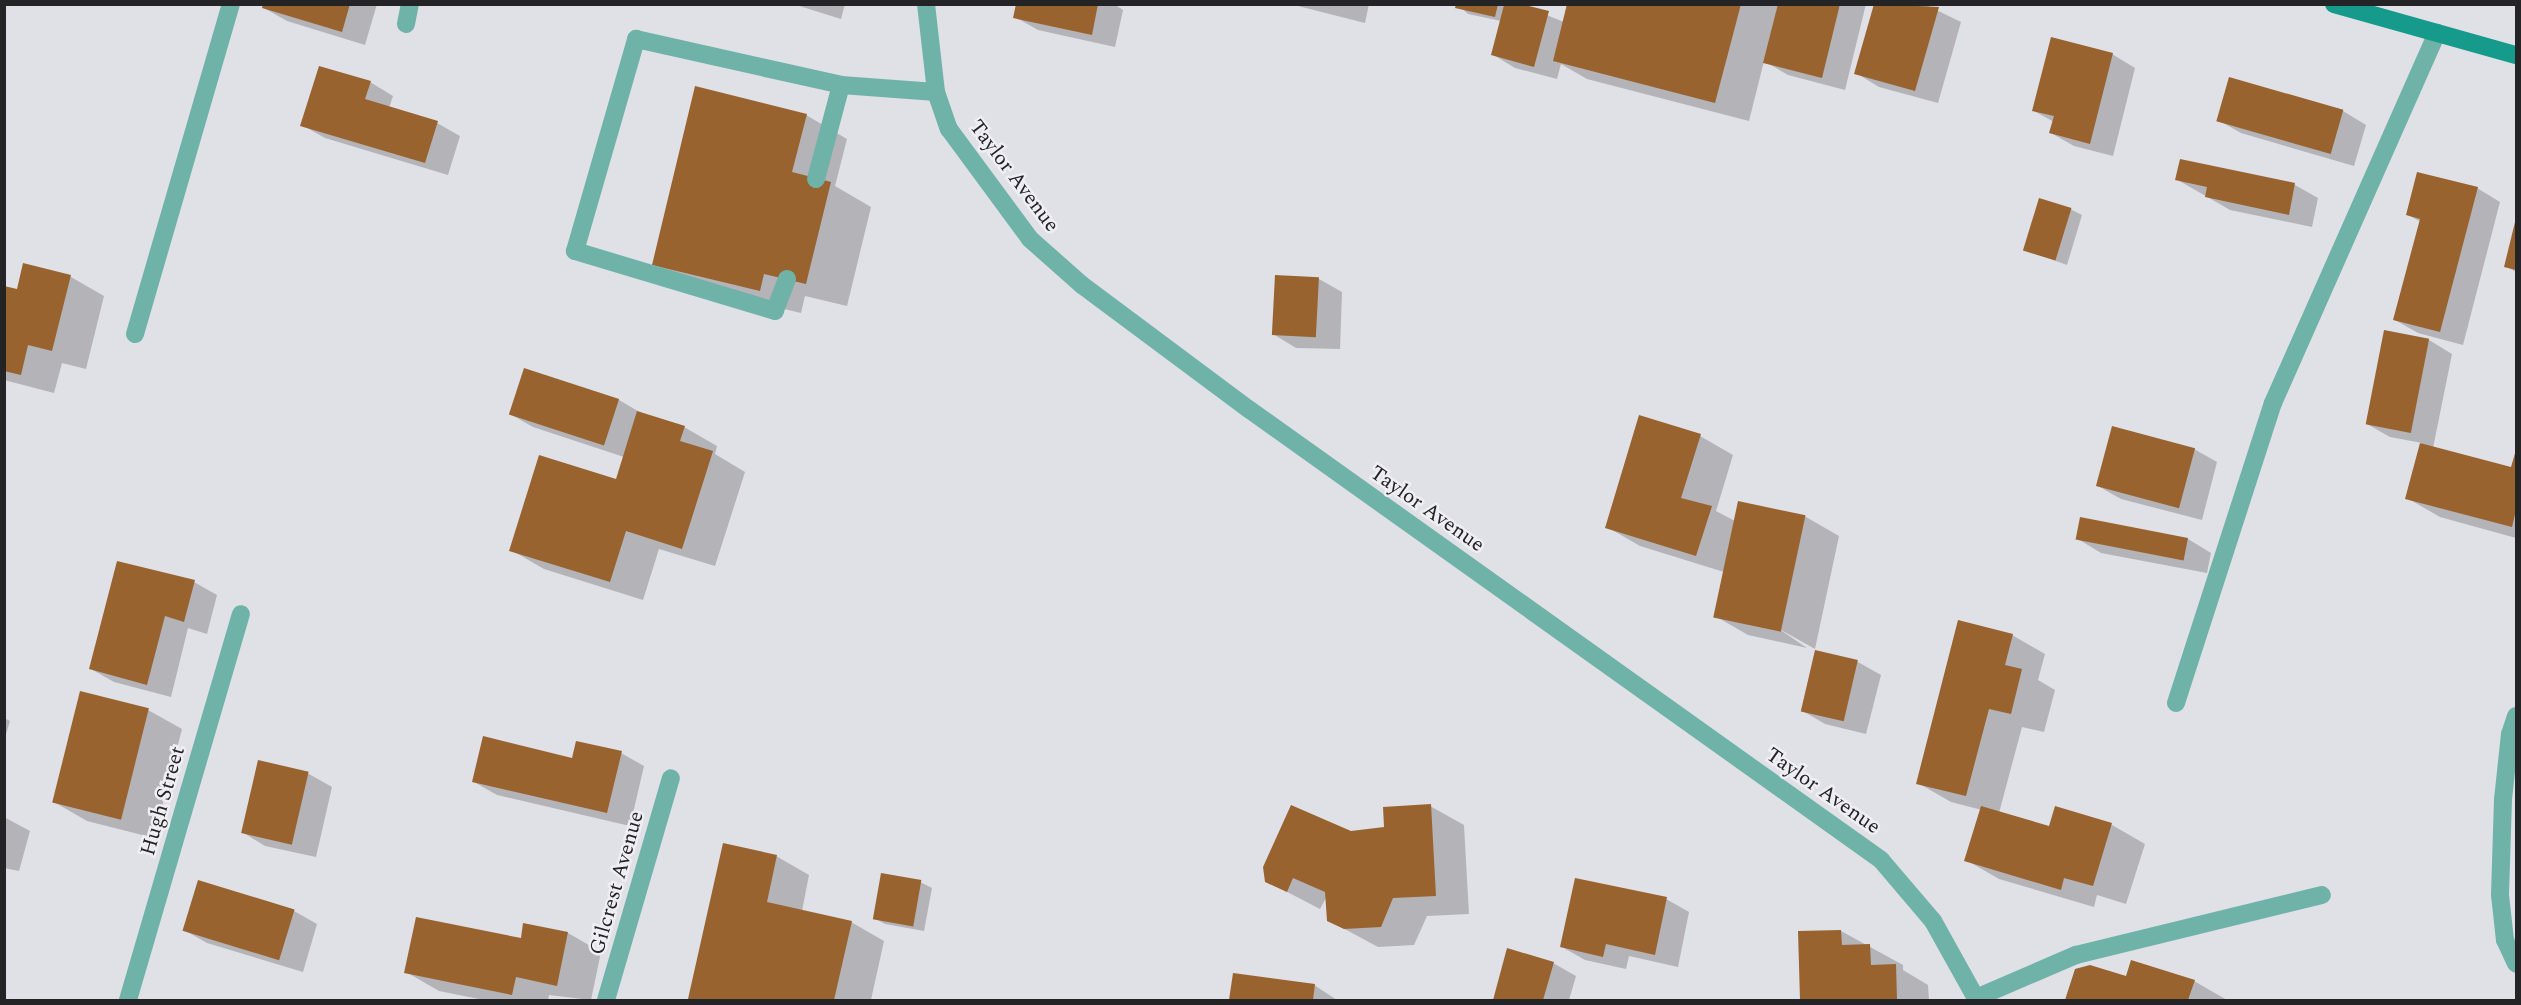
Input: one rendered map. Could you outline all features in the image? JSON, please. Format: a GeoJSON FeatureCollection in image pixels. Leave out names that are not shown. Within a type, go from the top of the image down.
{"type":"FeatureCollection","features":[{"type":"Feature","properties":{"kind":"main road"},"geometry":{"type":"LineString","coordinates":[[2334,4],[2517,55]]}},
{"type":"Feature","properties":{"kind":"street"},"geometry":{"type":"LineString","coordinates":[[135,334],[231,4]]}},
{"type":"Feature","properties":{"kind":"street"},"geometry":{"type":"LineString","coordinates":[[406,24],[410,4]]}},
{"type":"Feature","properties":{"kind":"street","name":"Taylor Avenue"},"geometry":{"type":"LineString","coordinates":[[926,4],[936,92],[949,129],[984,182],[1030,239],[1082,285],[1269,424],[1881,860],[1933,921],[1976,999]]}},
{"type":"Feature","properties":{"kind":"street"},"geometry":{"type":"LineString","coordinates":[[2176,703],[2273,403],[2437,33]]}},
{"type":"Feature","properties":{"kind":"street"},"geometry":{"type":"LineString","coordinates":[[788,279],[775,311],[575,251],[636,39],[841,85],[936,92]]}},
{"type":"Feature","properties":{"kind":"street"},"geometry":{"type":"LineString","coordinates":[[816,178],[841,85]]}},
{"type":"Feature","properties":{"kind":"street","name":"Hugh Street"},"geometry":{"type":"LineString","coordinates":[[128,1000],[241,614]]}},
{"type":"Feature","properties":{"kind":"street"},"geometry":{"type":"LineString","coordinates":[[2517,716],[2510,734],[2504,799],[2500,895],[2505,940],[2517,964]]}},
{"type":"Feature","properties":{"kind":"street","name":"Gilcrest Avenue"},"geometry":{"type":"LineString","coordinates":[[606,1000],[671,778]]}},
{"type":"Feature","properties":{"kind":"street"},"geometry":{"type":"LineString","coordinates":[[1976,999],[2076,955],[2322,895]]}},
{"type":"Feature","properties":{"kind":"building"},"geometry":{"type":"Polygon","coordinates":[[[263,4],[350,4],[342,32],[262,8],[263,4]]]}},
{"type":"Feature","properties":{"kind":"building"},"geometry":{"type":"Polygon","coordinates":[[[1016,4],[1098,4],[1092,35],[1013,18],[1016,4]]]}},
{"type":"Feature","properties":{"kind":"building"},"geometry":{"type":"Polygon","coordinates":[[[1456,4],[1498,4],[1495,17],[1455,8],[1456,4]]]}},
{"type":"Feature","properties":{"kind":"building"},"geometry":{"type":"Polygon","coordinates":[[[1567,4],[1741,4],[1715,103],[1553,61],[1567,4]]]}},
{"type":"Feature","properties":{"kind":"building"},"geometry":{"type":"Polygon","coordinates":[[[1778,4],[1840,4],[1822,78],[1763,63],[1778,4]]]}},
{"type":"Feature","properties":{"kind":"building"},"geometry":{"type":"Polygon","coordinates":[[[1874,4],[1939,7],[1915,91],[1854,74],[1874,4]]]}},
{"type":"Feature","properties":{"kind":"building"},"geometry":{"type":"Polygon","coordinates":[[[1504,5],[1525,5],[1549,11],[1534,67],[1491,55],[1504,5]]]}},
{"type":"Feature","properties":{"kind":"building"},"geometry":{"type":"Polygon","coordinates":[[[2051,37],[2113,53],[2090,144],[2049,133],[2054,116],[2032,111],[2051,37]]]}},
{"type":"Feature","properties":{"kind":"building"},"geometry":{"type":"Polygon","coordinates":[[[319,66],[371,81],[365,99],[438,121],[425,163],[300,126],[319,66]]]}},
{"type":"Feature","properties":{"kind":"building"},"geometry":{"type":"Polygon","coordinates":[[[2229,77],[2343,110],[2331,154],[2216,121],[2229,77]]]}},
{"type":"Feature","properties":{"kind":"building"},"geometry":{"type":"Polygon","coordinates":[[[695,86],[807,114],[792,172],[831,182],[806,284],[764,274],[760,291],[652,265],[695,86]]]}},
{"type":"Feature","properties":{"kind":"building"},"geometry":{"type":"Polygon","coordinates":[[[2180,159],[2295,183],[2289,215],[2205,197],[2207,187],[2175,180],[2180,159]]]}},
{"type":"Feature","properties":{"kind":"building"},"geometry":{"type":"Polygon","coordinates":[[[2417,172],[2478,187],[2440,332],[2393,320],[2420,219],[2406,215],[2417,172]]]}},
{"type":"Feature","properties":{"kind":"building"},"geometry":{"type":"Polygon","coordinates":[[[2039,198],[2072,208],[2055,261],[2023,251],[2039,198]]]}},
{"type":"Feature","properties":{"kind":"building"},"geometry":{"type":"Polygon","coordinates":[[[2516,218],[2516,270],[2504,267],[2516,218]]]}},
{"type":"Feature","properties":{"kind":"building"},"geometry":{"type":"Polygon","coordinates":[[[23,263],[71,275],[52,351],[28,345],[21,375],[4,371],[4,286],[17,289],[23,263]]]}},
{"type":"Feature","properties":{"kind":"building"},"geometry":{"type":"Polygon","coordinates":[[[1275,275],[1319,277],[1316,337],[1272,335],[1275,275]]]}},
{"type":"Feature","properties":{"kind":"building"},"geometry":{"type":"Polygon","coordinates":[[[2384,330],[2429,339],[2411,433],[2366,424],[2384,330]]]}},
{"type":"Feature","properties":{"kind":"building"},"geometry":{"type":"Polygon","coordinates":[[[524,368],[619,399],[604,446],[509,415],[524,368]]]}},
{"type":"Feature","properties":{"kind":"building"},"geometry":{"type":"Polygon","coordinates":[[[637,411],[685,426],[680,441],[713,451],[682,549],[626,531],[610,582],[509,551],[539,455],[616,479],[637,411]]]}},
{"type":"Feature","properties":{"kind":"building"},"geometry":{"type":"Polygon","coordinates":[[[1639,415],[1701,434],[1681,498],[1712,506],[1696,556],[1605,528],[1639,415]]]}},
{"type":"Feature","properties":{"kind":"building"},"geometry":{"type":"Polygon","coordinates":[[[2112,426],[2195,448],[2179,508],[2096,486],[2112,426]]]}},
{"type":"Feature","properties":{"kind":"building"},"geometry":{"type":"Polygon","coordinates":[[[2420,443],[2511,467],[2516,450],[2516,510],[2512,527],[2405,499],[2420,443]]]}},
{"type":"Feature","properties":{"kind":"building"},"geometry":{"type":"Polygon","coordinates":[[[1738,501],[1805,515],[1781,632],[1713,617],[1738,501]]]}},
{"type":"Feature","properties":{"kind":"building"},"geometry":{"type":"Polygon","coordinates":[[[2080,517],[2188,538],[2184,561],[2076,540],[2080,517]]]}},
{"type":"Feature","properties":{"kind":"building"},"geometry":{"type":"Polygon","coordinates":[[[117,561],[195,580],[184,622],[165,616],[147,685],[89,669],[117,561]]]}},
{"type":"Feature","properties":{"kind":"building"},"geometry":{"type":"Polygon","coordinates":[[[1958,620],[2013,634],[2005,665],[2022,669],[2011,714],[1989,709],[1966,796],[1916,784],[1958,620]]]}},
{"type":"Feature","properties":{"kind":"building"},"geometry":{"type":"Polygon","coordinates":[[[1815,650],[1858,660],[1844,721],[1801,711],[1815,650]]]}},
{"type":"Feature","properties":{"kind":"building"},"geometry":{"type":"Polygon","coordinates":[[[80,691],[149,708],[121,820],[52,803],[80,691]]]}},
{"type":"Feature","properties":{"kind":"building"},"geometry":{"type":"Polygon","coordinates":[[[483,736],[572,758],[576,741],[622,751],[607,813],[472,782],[483,736]]]}},
{"type":"Feature","properties":{"kind":"building"},"geometry":{"type":"Polygon","coordinates":[[[258,760],[309,772],[292,845],[241,833],[258,760]]]}},
{"type":"Feature","properties":{"kind":"building"},"geometry":{"type":"Polygon","coordinates":[[[1431,804],[1436,896],[1393,898],[1381,927],[1344,929],[1327,921],[1325,892],[1293,878],[1287,892],[1265,882],[1263,867],[1291,805],[1351,831],[1384,827],[1383,807],[1431,804]]]}},
{"type":"Feature","properties":{"kind":"building"},"geometry":{"type":"Polygon","coordinates":[[[1981,806],[2049,826],[2055,806],[2112,823],[2093,886],[2064,878],[2061,890],[1964,861],[1981,806]]]}},
{"type":"Feature","properties":{"kind":"building"},"geometry":{"type":"Polygon","coordinates":[[[723,843],[777,855],[767,902],[852,921],[834,1000],[688,999],[723,843]]]}},
{"type":"Feature","properties":{"kind":"building"},"geometry":{"type":"Polygon","coordinates":[[[881,873],[921,880],[913,926],[873,919],[881,873]]]}},
{"type":"Feature","properties":{"kind":"building"},"geometry":{"type":"Polygon","coordinates":[[[1575,878],[1667,897],[1655,955],[1606,944],[1603,957],[1560,947],[1575,878]]]}},
{"type":"Feature","properties":{"kind":"building"},"geometry":{"type":"Polygon","coordinates":[[[198,880],[295,910],[279,960],[183,931],[198,880]]]}},
{"type":"Feature","properties":{"kind":"building"},"geometry":{"type":"Polygon","coordinates":[[[416,917],[521,938],[523,923],[568,932],[557,986],[516,977],[512,995],[404,973],[416,917]]]}},
{"type":"Feature","properties":{"kind":"building"},"geometry":{"type":"Polygon","coordinates":[[[1841,930],[1842,945],[1870,944],[1871,965],[1896,964],[1897,1000],[1800,1000],[1798,931],[1841,930]]]}},
{"type":"Feature","properties":{"kind":"building"},"geometry":{"type":"Polygon","coordinates":[[[1507,948],[1554,962],[1543,1000],[1493,1000],[1507,948]]]}},
{"type":"Feature","properties":{"kind":"building"},"geometry":{"type":"Polygon","coordinates":[[[2131,960],[2195,980],[2188,1000],[2065,1000],[2075,969],[2090,965],[2126,976],[2131,960]]]}},
{"type":"Feature","properties":{"kind":"building"},"geometry":{"type":"Polygon","coordinates":[[[1233,973],[1315,984],[1313,1000],[1229,1000],[1233,973]]]}}]}
